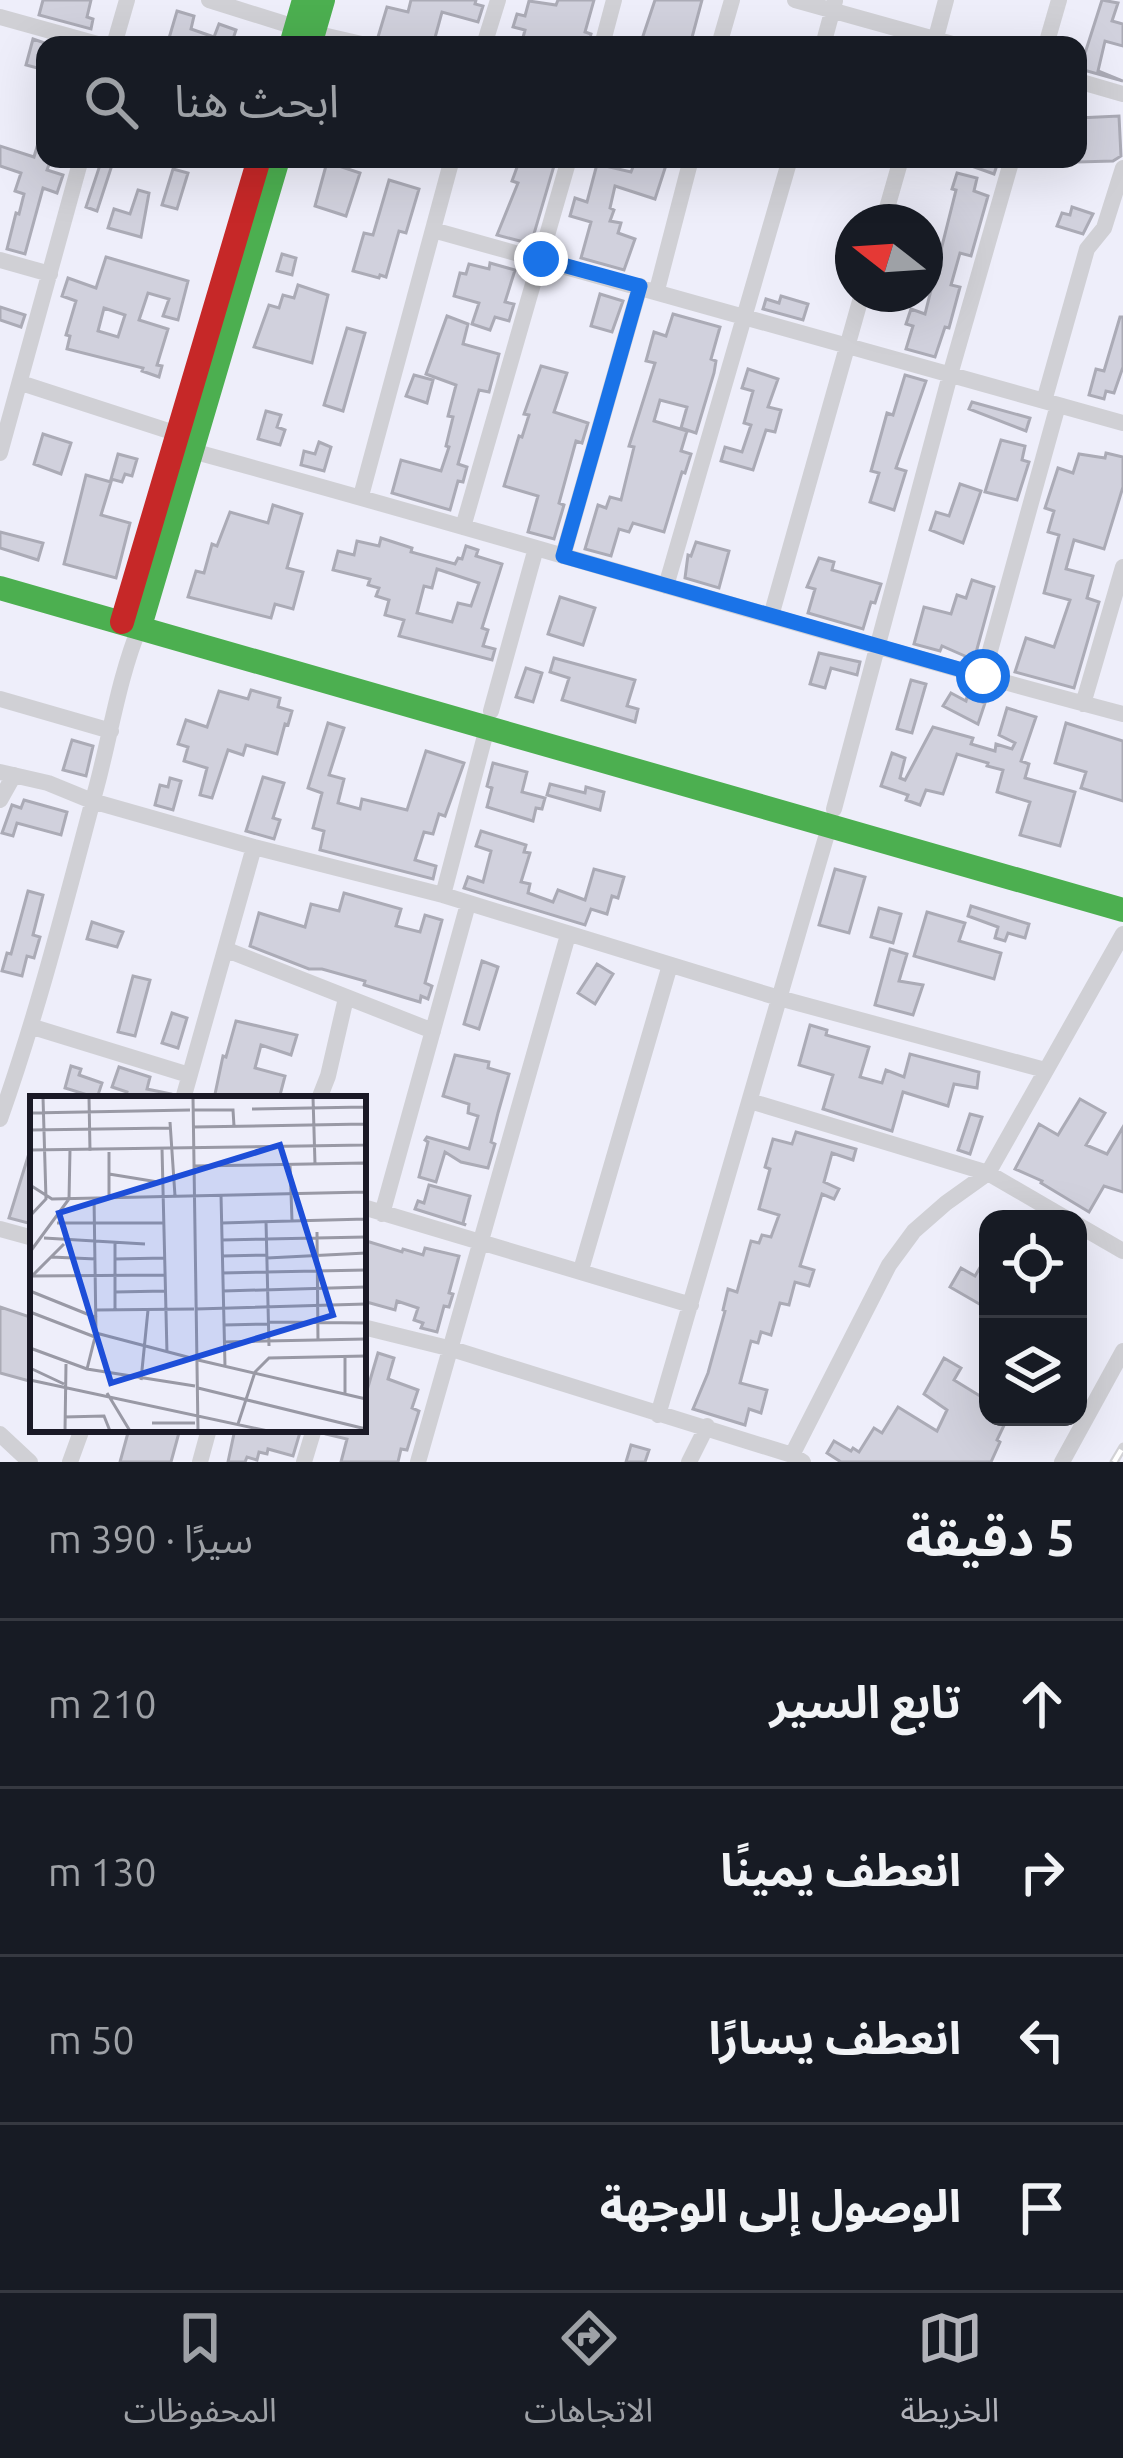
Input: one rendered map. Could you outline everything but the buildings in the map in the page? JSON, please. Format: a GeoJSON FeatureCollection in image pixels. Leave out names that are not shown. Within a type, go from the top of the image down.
{"type":"FeatureCollection","features":[{"type":"Feature","properties":{"kind":"main road"},"geometry":{"type":"LineString","coordinates":[[303,36],[304,0]]}},
{"type":"Feature","properties":{"kind":"main road"},"geometry":{"type":"LineString","coordinates":[[304,36],[323,0]]}},
{"type":"Feature","properties":{"kind":"main road"},"geometry":{"type":"LineString","coordinates":[[185,442],[257,168]]}},
{"type":"Feature","properties":{"kind":"main road"},"geometry":{"type":"LineString","coordinates":[[133,616],[275,168]]}},
{"type":"Feature","properties":{"kind":"main road"},"geometry":{"type":"LineString","coordinates":[[0,570],[133,616],[831,818],[1123,910]]}},
{"type":"Feature","properties":{"kind":"main road"},"geometry":{"type":"LineString","coordinates":[[0,588],[133,616]]}},
{"type":"Feature","properties":{"kind":"main road"},"geometry":{"type":"LineString","coordinates":[[831,818],[1123,891]]}},
{"type":"Feature","properties":{"kind":"street"},"geometry":{"type":"LineString","coordinates":[[117,36],[127,0]]}},
{"type":"Feature","properties":{"kind":"street"},"geometry":{"type":"LineString","coordinates":[[209,0],[298,36]]}},
{"type":"Feature","properties":{"kind":"street"},"geometry":{"type":"LineString","coordinates":[[487,36],[498,0]]}},
{"type":"Feature","properties":{"kind":"street"},"geometry":{"type":"LineString","coordinates":[[604,36],[614,0]]}},
{"type":"Feature","properties":{"kind":"street"},"geometry":{"type":"LineString","coordinates":[[722,36],[732,0]]}},
{"type":"Feature","properties":{"kind":"street"},"geometry":{"type":"LineString","coordinates":[[795,0],[834,5],[919,36]]}},
{"type":"Feature","properties":{"kind":"street"},"geometry":{"type":"LineString","coordinates":[[937,36],[946,0]]}},
{"type":"Feature","properties":{"kind":"street"},"geometry":{"type":"LineString","coordinates":[[1049,36],[1059,0]]}},
{"type":"Feature","properties":{"kind":"street"},"geometry":{"type":"LineString","coordinates":[[825,36],[834,5]]}},
{"type":"Feature","properties":{"kind":"street"},"geometry":{"type":"LineString","coordinates":[[0,16],[70,36]]}},
{"type":"Feature","properties":{"kind":"street"},"geometry":{"type":"LineString","coordinates":[[1087,84],[1123,94]]}},
{"type":"Feature","properties":{"kind":"street"},"geometry":{"type":"LineString","coordinates":[[0,453],[79,168]]}},
{"type":"Feature","properties":{"kind":"street"},"geometry":{"type":"LineString","coordinates":[[361,496],[450,168]]}},
{"type":"Feature","properties":{"kind":"street"},"geometry":{"type":"LineString","coordinates":[[464,526],[566,168]]}},
{"type":"Feature","properties":{"kind":"street"},"geometry":{"type":"LineString","coordinates":[[563,556],[688,168]]}},
{"type":"Feature","properties":{"kind":"street"},"geometry":{"type":"LineString","coordinates":[[666,586],[787,168]]}},
{"type":"Feature","properties":{"kind":"street"},"geometry":{"type":"LineString","coordinates":[[888,204],[898,168]]}},
{"type":"Feature","properties":{"kind":"street"},"geometry":{"type":"LineString","coordinates":[[658,1415],[831,818],[1009,168]]}},
{"type":"Feature","properties":{"kind":"street"},"geometry":{"type":"LineString","coordinates":[[983,676],[1088,249],[1104,229],[1123,168]]}},
{"type":"Feature","properties":{"kind":"street"},"geometry":{"type":"LineString","coordinates":[[433,230],[1123,423]]}},
{"type":"Feature","properties":{"kind":"street"},"geometry":{"type":"LineString","coordinates":[[0,260],[50,274]]}},
{"type":"Feature","properties":{"kind":"street"},"geometry":{"type":"LineString","coordinates":[[771,616],[857,312]]}},
{"type":"Feature","properties":{"kind":"street"},"geometry":{"type":"LineString","coordinates":[[21,383],[185,442],[361,496],[1123,714]]}},
{"type":"Feature","properties":{"kind":"street"},"geometry":{"type":"LineString","coordinates":[[443,895],[536,548]]}},
{"type":"Feature","properties":{"kind":"street"},"geometry":{"type":"LineString","coordinates":[[1083,704],[1123,567]]}},
{"type":"Feature","properties":{"kind":"street"},"geometry":{"type":"LineString","coordinates":[[0,1119],[33,1027],[111,731],[133,616]]}},
{"type":"Feature","properties":{"kind":"street"},"geometry":{"type":"LineString","coordinates":[[0,699],[111,731]]}},
{"type":"Feature","properties":{"kind":"street"},"geometry":{"type":"LineString","coordinates":[[0,800],[7,773],[47,783],[92,801],[443,895],[779,998],[1045,1070]]}},
{"type":"Feature","properties":{"kind":"street"},"geometry":{"type":"LineString","coordinates":[[184,1096],[254,847]]}},
{"type":"Feature","properties":{"kind":"street"},"geometry":{"type":"LineString","coordinates":[[382,1214],[468,904]]}},
{"type":"Feature","properties":{"kind":"street"},"geometry":{"type":"LineString","coordinates":[[366,1329],[452,1349],[797,1458],[889,1265],[914,1231],[988,1173],[1123,934]]}},
{"type":"Feature","properties":{"kind":"street"},"geometry":{"type":"LineString","coordinates":[[418,1462],[568,935]]}},
{"type":"Feature","properties":{"kind":"street"},"geometry":{"type":"LineString","coordinates":[[226,950],[433,1031]]}},
{"type":"Feature","properties":{"kind":"street"},"geometry":{"type":"LineString","coordinates":[[581,1270],[670,965]]}},
{"type":"Feature","properties":{"kind":"street"},"geometry":{"type":"LineString","coordinates":[[320,1096],[346,998]]}},
{"type":"Feature","properties":{"kind":"street"},"geometry":{"type":"LineString","coordinates":[[33,1027],[189,1075]]}},
{"type":"Feature","properties":{"kind":"street"},"geometry":{"type":"LineString","coordinates":[[750,1101],[988,1173],[1052,1210]]}},
{"type":"Feature","properties":{"kind":"street"},"geometry":{"type":"LineString","coordinates":[[366,1208],[691,1305]]}},
{"type":"Feature","properties":{"kind":"street"},"geometry":{"type":"LineString","coordinates":[[0,1228],[30,1237]]}},
{"type":"Feature","properties":{"kind":"street"},"geometry":{"type":"LineString","coordinates":[[1087,1230],[1123,1251]]}},
{"type":"Feature","properties":{"kind":"street"},"geometry":{"type":"LineString","coordinates":[[1062,1462],[1123,1351]]}},
{"type":"Feature","properties":{"kind":"street"},"geometry":{"type":"LineString","coordinates":[[689,1462],[707,1426]]}},
{"type":"Feature","properties":{"kind":"street"},"geometry":{"type":"LineString","coordinates":[[70,1462],[81,1432]]}},
{"type":"Feature","properties":{"kind":"street"},"geometry":{"type":"LineString","coordinates":[[200,1462],[207,1432]]}},
{"type":"Feature","properties":{"kind":"street"},"geometry":{"type":"LineString","coordinates":[[304,1462],[313,1432]]}},
{"type":"Feature","properties":{"kind":"street"},"geometry":{"type":"LineString","coordinates":[[0,1435],[30,1462]]}},
{"type":"Feature","properties":{"kind":"railway"},"geometry":{"type":"LineString","coordinates":[[1114,1462],[1123,1447]]}},
{"type":"Feature","properties":{"kind":"traffic: fast"},"geometry":{"type":"LineString","coordinates":[[294,36],[304,0]]}},
{"type":"Feature","properties":{"kind":"traffic: fast"},"geometry":{"type":"LineString","coordinates":[[313,36],[323,0]]}},
{"type":"Feature","properties":{"kind":"traffic: fast"},"geometry":{"type":"LineString","coordinates":[[140,626],[275,168]]}},
{"type":"Feature","properties":{"kind":"traffic: fast"},"geometry":{"type":"LineString","coordinates":[[0,588],[1123,910]]}},
{"type":"Feature","properties":{"kind":"traffic: jam"},"geometry":{"type":"LineString","coordinates":[[122,622],[256,168]]}},
{"type":"Feature","properties":{"kind":"route"},"geometry":{"type":"LineString","coordinates":[[541,259],[640,286],[563,556],[983,676]]}}]}
